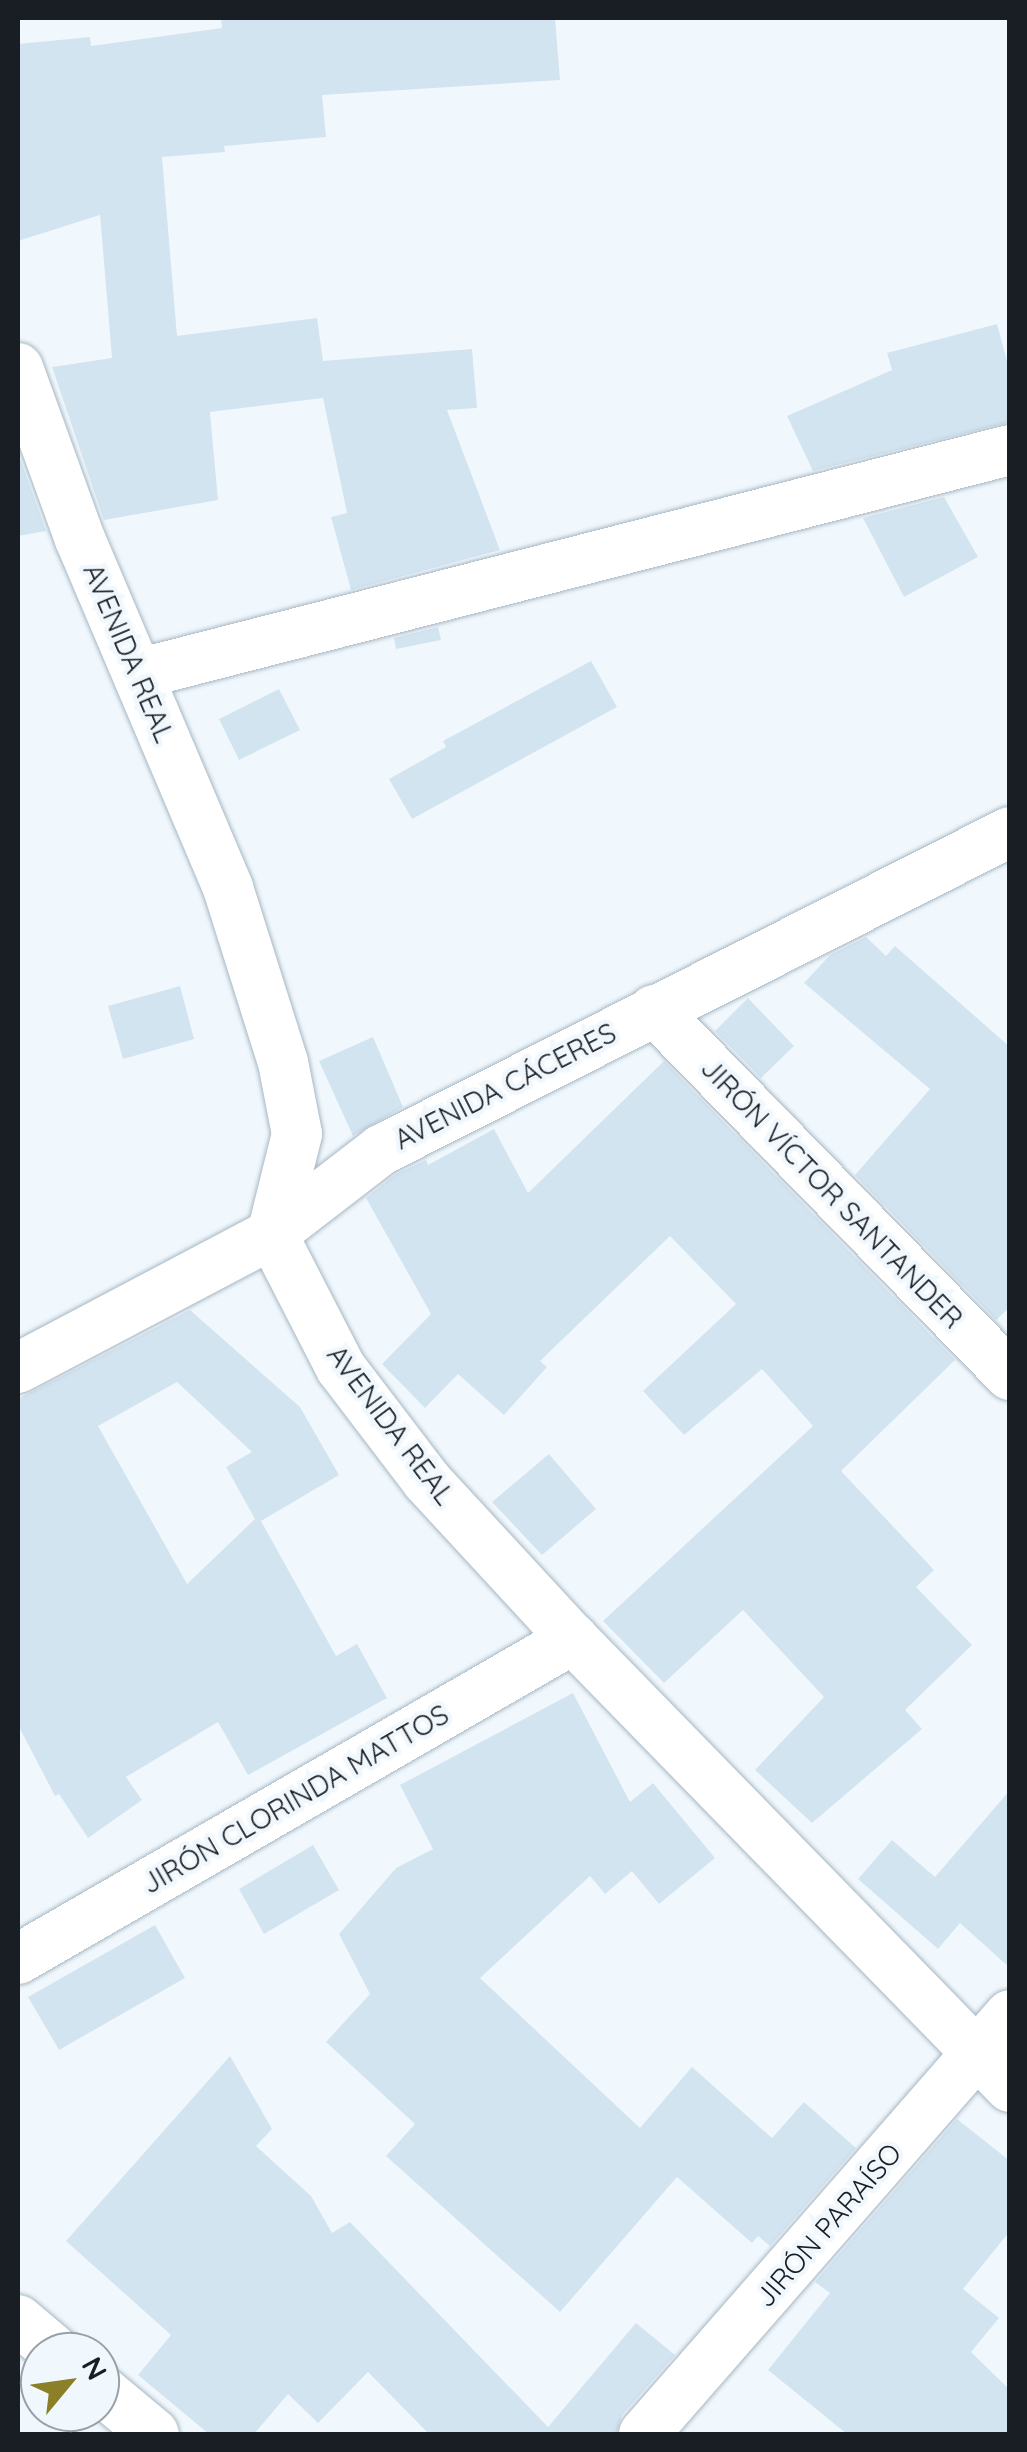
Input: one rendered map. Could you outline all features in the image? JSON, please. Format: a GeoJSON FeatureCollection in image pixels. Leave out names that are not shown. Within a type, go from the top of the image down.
{"type":"FeatureCollection","features":[{"type":"Feature","properties":{"kind":"street","name":"AVENIDA REAL"},"geometry":{"type":"LineString","coordinates":[[18,368],[80,539],[228,888],[283,1062],[296,1134],[272,1234],[341,1368],[427,1481],[573,1639],[994,2070]]}},
{"type":"Feature","properties":{"kind":"street"},"geometry":{"type":"LineString","coordinates":[[138,674],[1010,450]]}},
{"type":"Feature","properties":{"kind":"street","name":"AVENIDA CÁCERES"},"geometry":{"type":"LineString","coordinates":[[18,1368],[272,1234],[381,1150],[1010,832]]}},
{"type":"Feature","properties":{"kind":"street","name":"JIRÓN VÍCTOR SANTANDER"},"geometry":{"type":"LineString","coordinates":[[654,1010],[1010,1375]]}},
{"type":"Feature","properties":{"kind":"street","name":"JIRÓN CLORINDA MATTOS"},"geometry":{"type":"LineString","coordinates":[[18,1959],[573,1639]]}},
{"type":"Feature","properties":{"kind":"street","name":"JIRÓN PARAÍSO"},"geometry":{"type":"LineString","coordinates":[[644,2434],[994,2070],[1010,2015]]}},
{"type":"Feature","properties":{"kind":"street"},"geometry":{"type":"LineString","coordinates":[[120,2406],[154,2434]]}},
{"type":"Feature","properties":{"kind":"building"},"geometry":{"type":"Polygon","coordinates":[[[221,18],[555,18],[560,80],[322,95],[326,137],[224,146],[225,152],[162,157],[177,336],[317,318],[323,361],[472,349],[477,408],[447,410],[500,550],[351,590],[331,517],[347,513],[323,398],[210,412],[218,500],[104,520],[52,367],[112,358],[100,215],[18,241],[18,44],[90,37],[91,46],[222,28],[221,18]]]}},
{"type":"Feature","properties":{"kind":"building"},"geometry":{"type":"Polygon","coordinates":[[[997,324],[1010,372],[1010,422],[813,471],[787,416],[892,370],[887,353],[997,324]]]}},
{"type":"Feature","properties":{"kind":"building"},"geometry":{"type":"Polygon","coordinates":[[[19,456],[46,531],[18,536],[19,456]]]}},
{"type":"Feature","properties":{"kind":"building"},"geometry":{"type":"Polygon","coordinates":[[[944,497],[978,557],[904,597],[863,518],[944,497]]]}},
{"type":"Feature","properties":{"kind":"building"},"geometry":{"type":"Polygon","coordinates":[[[438,627],[441,640],[396,649],[394,638],[438,627]]]}},
{"type":"Feature","properties":{"kind":"building"},"geometry":{"type":"Polygon","coordinates":[[[591,661],[617,707],[412,819],[389,779],[446,747],[443,741],[591,661]]]}},
{"type":"Feature","properties":{"kind":"building"},"geometry":{"type":"Polygon","coordinates":[[[279,689],[300,730],[239,760],[219,719],[279,689]]]}},
{"type":"Feature","properties":{"kind":"building"},"geometry":{"type":"Polygon","coordinates":[[[866,937],[886,956],[895,946],[1010,1047],[1010,1307],[996,1320],[855,1175],[930,1089],[804,983],[830,955],[866,937]]]}},
{"type":"Feature","properties":{"kind":"building"},"geometry":{"type":"Polygon","coordinates":[[[180,986],[194,1039],[123,1059],[108,1006],[180,986]]]}},
{"type":"Feature","properties":{"kind":"building"},"geometry":{"type":"Polygon","coordinates":[[[748,998],[794,1046],[761,1078],[715,1031],[748,998]]]}},
{"type":"Feature","properties":{"kind":"building"},"geometry":{"type":"Polygon","coordinates":[[[373,1037],[403,1107],[353,1136],[319,1061],[373,1037]]]}},
{"type":"Feature","properties":{"kind":"building"},"geometry":{"type":"Polygon","coordinates":[[[664,1061],[955,1360],[841,1471],[934,1570],[916,1587],[972,1645],[905,1710],[922,1729],[812,1823],[755,1770],[824,1697],[743,1610],[664,1683],[603,1621],[813,1426],[762,1369],[684,1435],[643,1391],[736,1304],[670,1236],[540,1361],[547,1367],[504,1415],[458,1374],[425,1408],[382,1364],[431,1314],[366,1198],[396,1174],[426,1160],[428,1165],[494,1129],[528,1193],[664,1061]]]}},
{"type":"Feature","properties":{"kind":"building"},"geometry":{"type":"Polygon","coordinates":[[[190,1310],[300,1407],[339,1475],[261,1521],[336,1656],[357,1644],[387,1698],[248,1775],[218,1722],[126,1777],[142,1800],[88,1838],[59,1794],[55,1796],[18,1725],[18,1399],[190,1310]],[[177,1382],[98,1426],[187,1584],[255,1519],[226,1467],[252,1452],[177,1382]]]}},
{"type":"Feature","properties":{"kind":"building"},"geometry":{"type":"Polygon","coordinates":[[[549,1454],[596,1509],[542,1555],[492,1502],[549,1454]]]}},
{"type":"Feature","properties":{"kind":"building"},"geometry":{"type":"Polygon","coordinates":[[[573,1693],[630,1802],[653,1783],[715,1858],[659,1904],[632,1871],[605,1894],[590,1876],[480,1978],[640,2128],[692,2067],[772,2138],[804,2102],[856,2148],[770,2246],[758,2236],[752,2243],[677,2177],[560,2312],[386,2156],[415,2124],[326,2042],[370,1994],[339,1934],[396,1868],[433,1849],[400,1785],[573,1693]]]}},
{"type":"Feature","properties":{"kind":"building"},"geometry":{"type":"Polygon","coordinates":[[[1010,1790],[1010,1968],[960,1923],[938,1949],[858,1879],[892,1840],[935,1877],[1010,1790]]]}},
{"type":"Feature","properties":{"kind":"building"},"geometry":{"type":"Polygon","coordinates":[[[313,1845],[339,1890],[264,1934],[239,1889],[313,1845]]]}},
{"type":"Feature","properties":{"kind":"building"},"geometry":{"type":"Polygon","coordinates":[[[155,1925],[185,1978],[59,2050],[28,1997],[155,1925]]]}},
{"type":"Feature","properties":{"kind":"building"},"geometry":{"type":"Polygon","coordinates":[[[230,2056],[272,2129],[256,2146],[311,2196],[332,2233],[350,2222],[548,2427],[636,2323],[675,2355],[622,2415],[616,2434],[429,2434],[368,2372],[318,2423],[288,2394],[254,2434],[209,2434],[138,2375],[171,2335],[66,2241],[230,2056]]]}},
{"type":"Feature","properties":{"kind":"building"},"geometry":{"type":"Polygon","coordinates":[[[957,2119],[1010,2161],[1010,2231],[963,2289],[999,2318],[971,2352],[1010,2390],[1010,2434],[847,2434],[768,2370],[830,2293],[815,2282],[957,2119]]]}}]}
